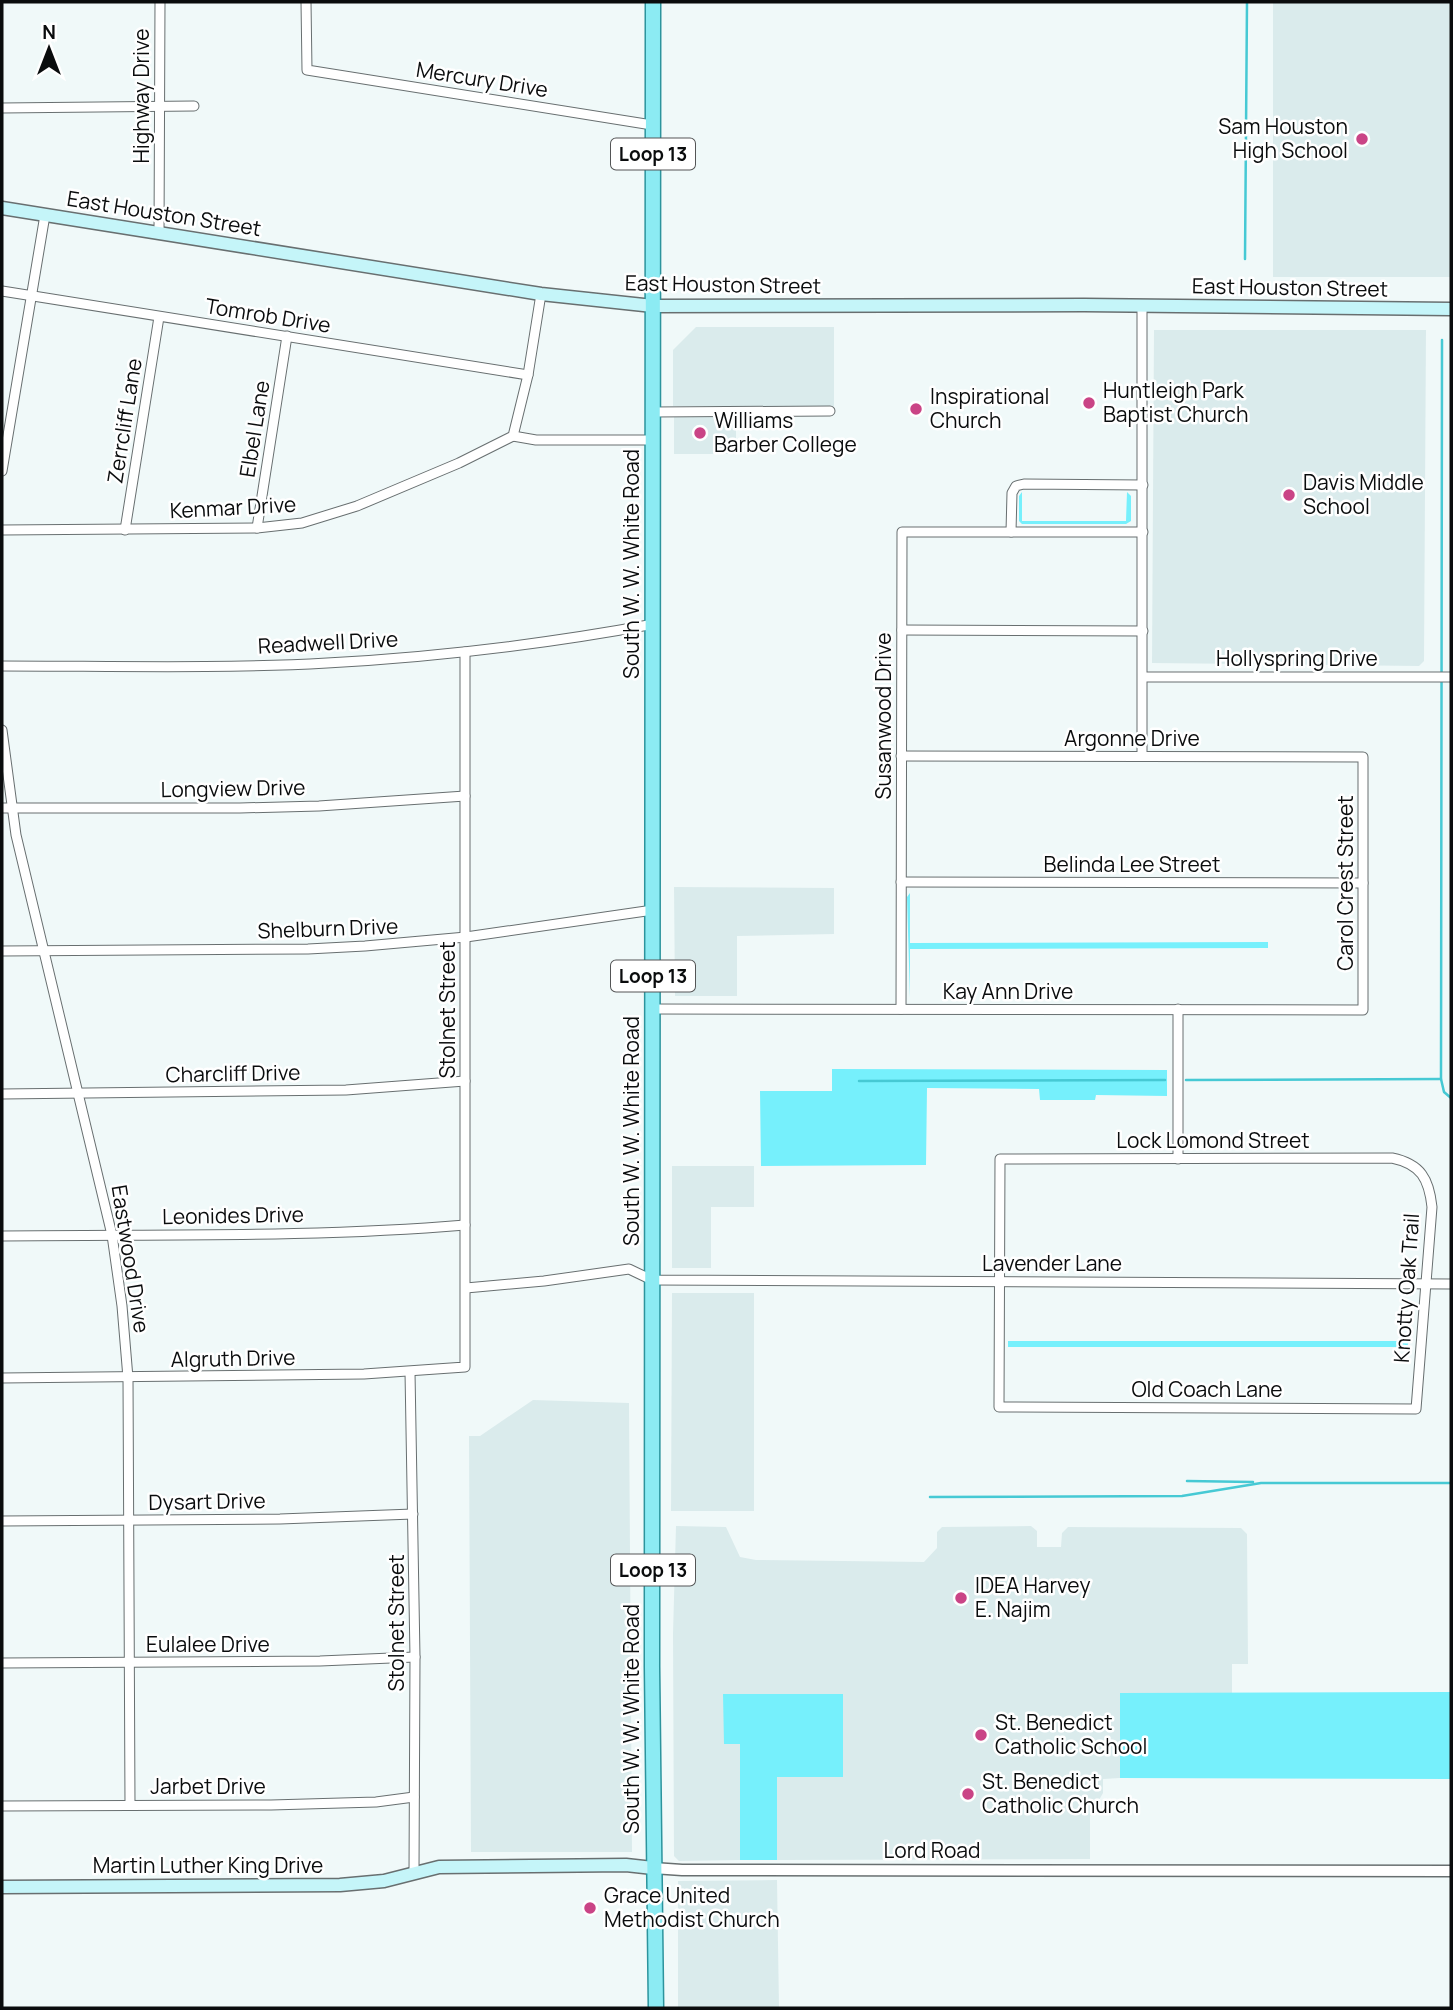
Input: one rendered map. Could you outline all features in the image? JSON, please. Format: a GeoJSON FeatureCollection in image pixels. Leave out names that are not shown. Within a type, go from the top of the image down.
{"type":"FeatureCollection","features":[{"type":"Feature","properties":{"kind":"main road","name":"South W. W. White Road"},"geometry":{"type":"LineString","coordinates":[[653,2],[652,1280],[653,1868],[656,2008]]}},
{"type":"Feature","properties":{"kind":"main road","name":"East Houston Street"},"geometry":{"type":"LineString","coordinates":[[2,208],[541,294],[653,306],[1451,309]]}},
{"type":"Feature","properties":{"kind":"main road","name":"Lord Road"},"geometry":{"type":"LineString","coordinates":[[414,1873],[452,1866],[653,1868]]}},
{"type":"Feature","properties":{"kind":"main road","name":"Martin Luther King Drive"},"geometry":{"type":"LineString","coordinates":[[2,1886],[340,1885],[384,1881],[414,1873]]}},
{"type":"Feature","properties":{"kind":"street","name":"Highway Drive"},"geometry":{"type":"LineString","coordinates":[[159,233],[160,2]]}},
{"type":"Feature","properties":{"kind":"street","name":"Mercury Drive"},"geometry":{"type":"LineString","coordinates":[[306,2],[306,70],[652,125]]}},
{"type":"Feature","properties":{"kind":"street"},"geometry":{"type":"LineString","coordinates":[[2,108],[194,106]]}},
{"type":"Feature","properties":{"kind":"street"},"geometry":{"type":"LineString","coordinates":[[2,471],[6,424],[45,215]]}},
{"type":"Feature","properties":{"kind":"street","name":"Tomrob Drive"},"geometry":{"type":"LineString","coordinates":[[2,291],[528,375]]}},
{"type":"Feature","properties":{"kind":"street"},"geometry":{"type":"LineString","coordinates":[[541,294],[528,375],[513,436],[536,440],[653,440]]}},
{"type":"Feature","properties":{"kind":"street"},"geometry":{"type":"LineString","coordinates":[[1142,306],[1142,756]]}},
{"type":"Feature","properties":{"kind":"street","name":"Zerrcliff Lane"},"geometry":{"type":"LineString","coordinates":[[125,530],[159,317]]}},
{"type":"Feature","properties":{"kind":"street","name":"Elbel Lane"},"geometry":{"type":"LineString","coordinates":[[257,528],[287,336]]}},
{"type":"Feature","properties":{"kind":"street"},"geometry":{"type":"LineString","coordinates":[[653,412],[830,411]]}},
{"type":"Feature","properties":{"kind":"street","name":"Kenmar Drive"},"geometry":{"type":"LineString","coordinates":[[2,530],[257,528],[302,523],[336,514],[460,463],[513,436]]}},
{"type":"Feature","properties":{"kind":"street"},"geometry":{"type":"LineString","coordinates":[[1011,532],[1012,493],[1016,486],[1143,485]]}},
{"type":"Feature","properties":{"kind":"street","name":"Susanwood Drive"},"geometry":{"type":"LineString","coordinates":[[901,1009],[902,532],[1143,532]]}},
{"type":"Feature","properties":{"kind":"street","name":"Readwell Drive"},"geometry":{"type":"LineString","coordinates":[[2,666],[323,663],[465,652],[572,640],[654,624]]}},
{"type":"Feature","properties":{"kind":"street"},"geometry":{"type":"LineString","coordinates":[[902,630],[1143,631]]}},
{"type":"Feature","properties":{"kind":"street","name":"Stolnet Street"},"geometry":{"type":"LineString","coordinates":[[465,652],[465,1367]]}},
{"type":"Feature","properties":{"kind":"street","name":"Hollyspring Drive"},"geometry":{"type":"LineString","coordinates":[[1143,677],[1450,677]]}},
{"type":"Feature","properties":{"kind":"street","name":"Eastwood Drive"},"geometry":{"type":"LineString","coordinates":[[2,730],[7,808],[112,1235],[122,1306],[128,1378],[130,1805]]}},
{"type":"Feature","properties":{"kind":"street","name":"Argonne Drive"},"geometry":{"type":"LineString","coordinates":[[901,756],[1363,757]]}},
{"type":"Feature","properties":{"kind":"street","name":"Carol Crest Street"},"geometry":{"type":"LineString","coordinates":[[1363,757],[1363,1010]]}},
{"type":"Feature","properties":{"kind":"street","name":"Longview Drive"},"geometry":{"type":"LineString","coordinates":[[7,808],[253,808],[465,796]]}},
{"type":"Feature","properties":{"kind":"street","name":"Belinda Lee Street"},"geometry":{"type":"LineString","coordinates":[[901,882],[1363,883]]}},
{"type":"Feature","properties":{"kind":"street","name":"Shelburn Drive"},"geometry":{"type":"LineString","coordinates":[[2,951],[308,949],[429,942],[653,910]]}},
{"type":"Feature","properties":{"kind":"street","name":"Kay Ann Drive"},"geometry":{"type":"LineString","coordinates":[[654,1009],[1363,1010]]}},
{"type":"Feature","properties":{"kind":"street"},"geometry":{"type":"LineString","coordinates":[[1178,1009],[1178,1159]]}},
{"type":"Feature","properties":{"kind":"street","name":"Charcliff Drive"},"geometry":{"type":"LineString","coordinates":[[2,1094],[346,1090],[465,1081]]}},
{"type":"Feature","properties":{"kind":"street","name":"Lock Lomond Street"},"geometry":{"type":"LineString","coordinates":[[999,1282],[1000,1159],[1392,1158],[1402,1160],[1422,1173]]}},
{"type":"Feature","properties":{"kind":"street","name":"Knotty Oak Trail"},"geometry":{"type":"LineString","coordinates":[[1416,1409],[1432,1207],[1428,1181],[1422,1173]]}},
{"type":"Feature","properties":{"kind":"street","name":"Leonides Drive"},"geometry":{"type":"LineString","coordinates":[[2,1236],[363,1232],[465,1225]]}},
{"type":"Feature","properties":{"kind":"street"},"geometry":{"type":"LineString","coordinates":[[466,1288],[629,1269],[652,1280]]}},
{"type":"Feature","properties":{"kind":"street","name":"Lavender Lane"},"geometry":{"type":"LineString","coordinates":[[652,1280],[1451,1284]]}},
{"type":"Feature","properties":{"kind":"street","name":"Old Coach Lane"},"geometry":{"type":"LineString","coordinates":[[999,1282],[999,1407],[1416,1409]]}},
{"type":"Feature","properties":{"kind":"street","name":"Algruth Drive"},"geometry":{"type":"LineString","coordinates":[[2,1378],[410,1372],[465,1367]]}},
{"type":"Feature","properties":{"kind":"street","name":"Stolnet Street"},"geometry":{"type":"LineString","coordinates":[[410,1372],[414,1514],[414,1873]]}},
{"type":"Feature","properties":{"kind":"street","name":"Dysart Drive"},"geometry":{"type":"LineString","coordinates":[[2,1521],[339,1518],[414,1514]]}},
{"type":"Feature","properties":{"kind":"street","name":"Eulalee Drive"},"geometry":{"type":"LineString","coordinates":[[2,1663],[320,1661],[415,1657]]}},
{"type":"Feature","properties":{"kind":"street","name":"Jarbet Drive"},"geometry":{"type":"LineString","coordinates":[[2,1806],[271,1805],[414,1797]]}},
{"type":"Feature","properties":{"kind":"street","name":"Lord Road"},"geometry":{"type":"LineString","coordinates":[[653,1868],[1451,1871]]}},
{"type":"Feature","properties":{"kind":"shaded area","name":"Sam Houston High School"},"geometry":{"type":"Polygon","coordinates":[[[1273,2],[1451,2],[1451,277],[1273,277],[1273,2]]]}},
{"type":"Feature","properties":{"kind":"shaded area"},"geometry":{"type":"Polygon","coordinates":[[[696,327],[834,327],[834,406],[673,406],[673,350],[696,327]]]}},
{"type":"Feature","properties":{"kind":"shaded area","name":"Davis Middle School"},"geometry":{"type":"Polygon","coordinates":[[[1154,330],[1426,330],[1424,661],[1419,666],[1152,663],[1154,330]]]}},
{"type":"Feature","properties":{"kind":"shaded area"},"geometry":{"type":"Polygon","coordinates":[[[674,417],[736,417],[736,454],[674,454],[674,417]]]}},
{"type":"Feature","properties":{"kind":"shaded area"},"geometry":{"type":"Polygon","coordinates":[[[1022,492],[1022,521],[1126,521],[1127,492],[1131,496],[1131,521],[1126,524],[1022,524],[1019,521],[1019,496],[1022,492]]]}},
{"type":"Feature","properties":{"kind":"shaded area"},"geometry":{"type":"Polygon","coordinates":[[[674,887],[834,888],[834,934],[737,936],[737,996],[675,996],[674,887]]]}},
{"type":"Feature","properties":{"kind":"shaded area"},"geometry":{"type":"Polygon","coordinates":[[[910,893],[910,943],[1268,942],[1268,948],[910,949],[910,998],[907,897],[910,893]]]}},
{"type":"Feature","properties":{"kind":"shaded area"},"geometry":{"type":"Polygon","coordinates":[[[832,1069],[1167,1070],[1167,1096],[1096,1095],[1095,1100],[1040,1100],[1039,1089],[927,1088],[926,1165],[761,1166],[760,1091],[832,1091],[832,1069]]]}},
{"type":"Feature","properties":{"kind":"shaded area"},"geometry":{"type":"Polygon","coordinates":[[[672,1166],[754,1166],[754,1207],[711,1207],[711,1268],[672,1268],[672,1166]]]}},
{"type":"Feature","properties":{"kind":"shaded area"},"geometry":{"type":"Polygon","coordinates":[[[672,1293],[754,1293],[754,1511],[671,1511],[672,1293]]]}},
{"type":"Feature","properties":{"kind":"shaded area"},"geometry":{"type":"Polygon","coordinates":[[[1008,1341],[1409,1341],[1407,1347],[1008,1347],[1008,1341]]]}},
{"type":"Feature","properties":{"kind":"shaded area"},"geometry":{"type":"Polygon","coordinates":[[[533,1400],[629,1403],[632,1852],[471,1852],[469,1436],[480,1436],[533,1400]]]}},
{"type":"Feature","properties":{"kind":"shaded area"},"geometry":{"type":"Polygon","coordinates":[[[676,1526],[726,1527],[740,1557],[756,1560],[924,1562],[937,1548],[937,1532],[942,1527],[1031,1526],[1037,1531],[1037,1547],[1061,1547],[1062,1533],[1068,1527],[1241,1528],[1247,1534],[1248,1664],[1232,1664],[1232,1694],[1120,1693],[1120,1778],[1103,1779],[1103,1793],[1090,1816],[1090,1859],[777,1860],[777,1777],[843,1695],[724,1695],[724,1743],[740,1744],[740,1860],[679,1861],[674,1856],[673,1634],[676,1526]]]}},
{"type":"Feature","properties":{"kind":"shaded area"},"geometry":{"type":"Polygon","coordinates":[[[1451,1692],[1451,1779],[1120,1778],[1120,1693],[1451,1692]]]}},
{"type":"Feature","properties":{"kind":"shaded area"},"geometry":{"type":"Polygon","coordinates":[[[723,1694],[843,1694],[843,1777],[777,1777],[777,1860],[740,1860],[740,1744],[724,1744],[723,1694]]]}},
{"type":"Feature","properties":{"kind":"shaded area"},"geometry":{"type":"Polygon","coordinates":[[[777,1880],[779,2008],[678,2008],[678,1881],[777,1880]]]}},
{"type":"Feature","properties":{"kind":"waterway"},"geometry":{"type":"LineString","coordinates":[[1245,259],[1247,2]]}},
{"type":"Feature","properties":{"kind":"waterway"},"geometry":{"type":"LineString","coordinates":[[1442,340],[1441,1079],[1444,1092],[1451,1098]]}},
{"type":"Feature","properties":{"kind":"waterway"},"geometry":{"type":"LineString","coordinates":[[1186,1080],[1441,1079]]}},
{"type":"Feature","properties":{"kind":"waterway"},"geometry":{"type":"LineString","coordinates":[[859,1081],[1165,1080]]}},
{"type":"Feature","properties":{"kind":"waterway"},"geometry":{"type":"LineString","coordinates":[[1187,1481],[1253,1482]]}},
{"type":"Feature","properties":{"kind":"waterway"},"geometry":{"type":"LineString","coordinates":[[930,1497],[1182,1496],[1261,1483],[1451,1483]]}},
{"type":"Feature","properties":{"kind":"place","name":"Sam Houston High School"},"geometry":{"type":"Point","coordinates":[1362,139]}},
{"type":"Feature","properties":{"kind":"place","name":"Huntleigh Park Baptist Church"},"geometry":{"type":"Point","coordinates":[1089,403]}},
{"type":"Feature","properties":{"kind":"place","name":"Inspirational Church"},"geometry":{"type":"Point","coordinates":[916,409]}},
{"type":"Feature","properties":{"kind":"place","name":"Williams Barber College"},"geometry":{"type":"Point","coordinates":[700,433]}},
{"type":"Feature","properties":{"kind":"place","name":"Davis Middle School"},"geometry":{"type":"Point","coordinates":[1289,495]}},
{"type":"Feature","properties":{"kind":"place","name":"IDEA Harvey E. Najim"},"geometry":{"type":"Point","coordinates":[961,1598]}},
{"type":"Feature","properties":{"kind":"place","name":"St. Benedict Catholic School"},"geometry":{"type":"Point","coordinates":[981,1735]}},
{"type":"Feature","properties":{"kind":"place","name":"St. Benedict Catholic Church"},"geometry":{"type":"Point","coordinates":[968,1794]}},
{"type":"Feature","properties":{"kind":"place","name":"Grace United Methodist Church"},"geometry":{"type":"Point","coordinates":[590,1908]}}]}
